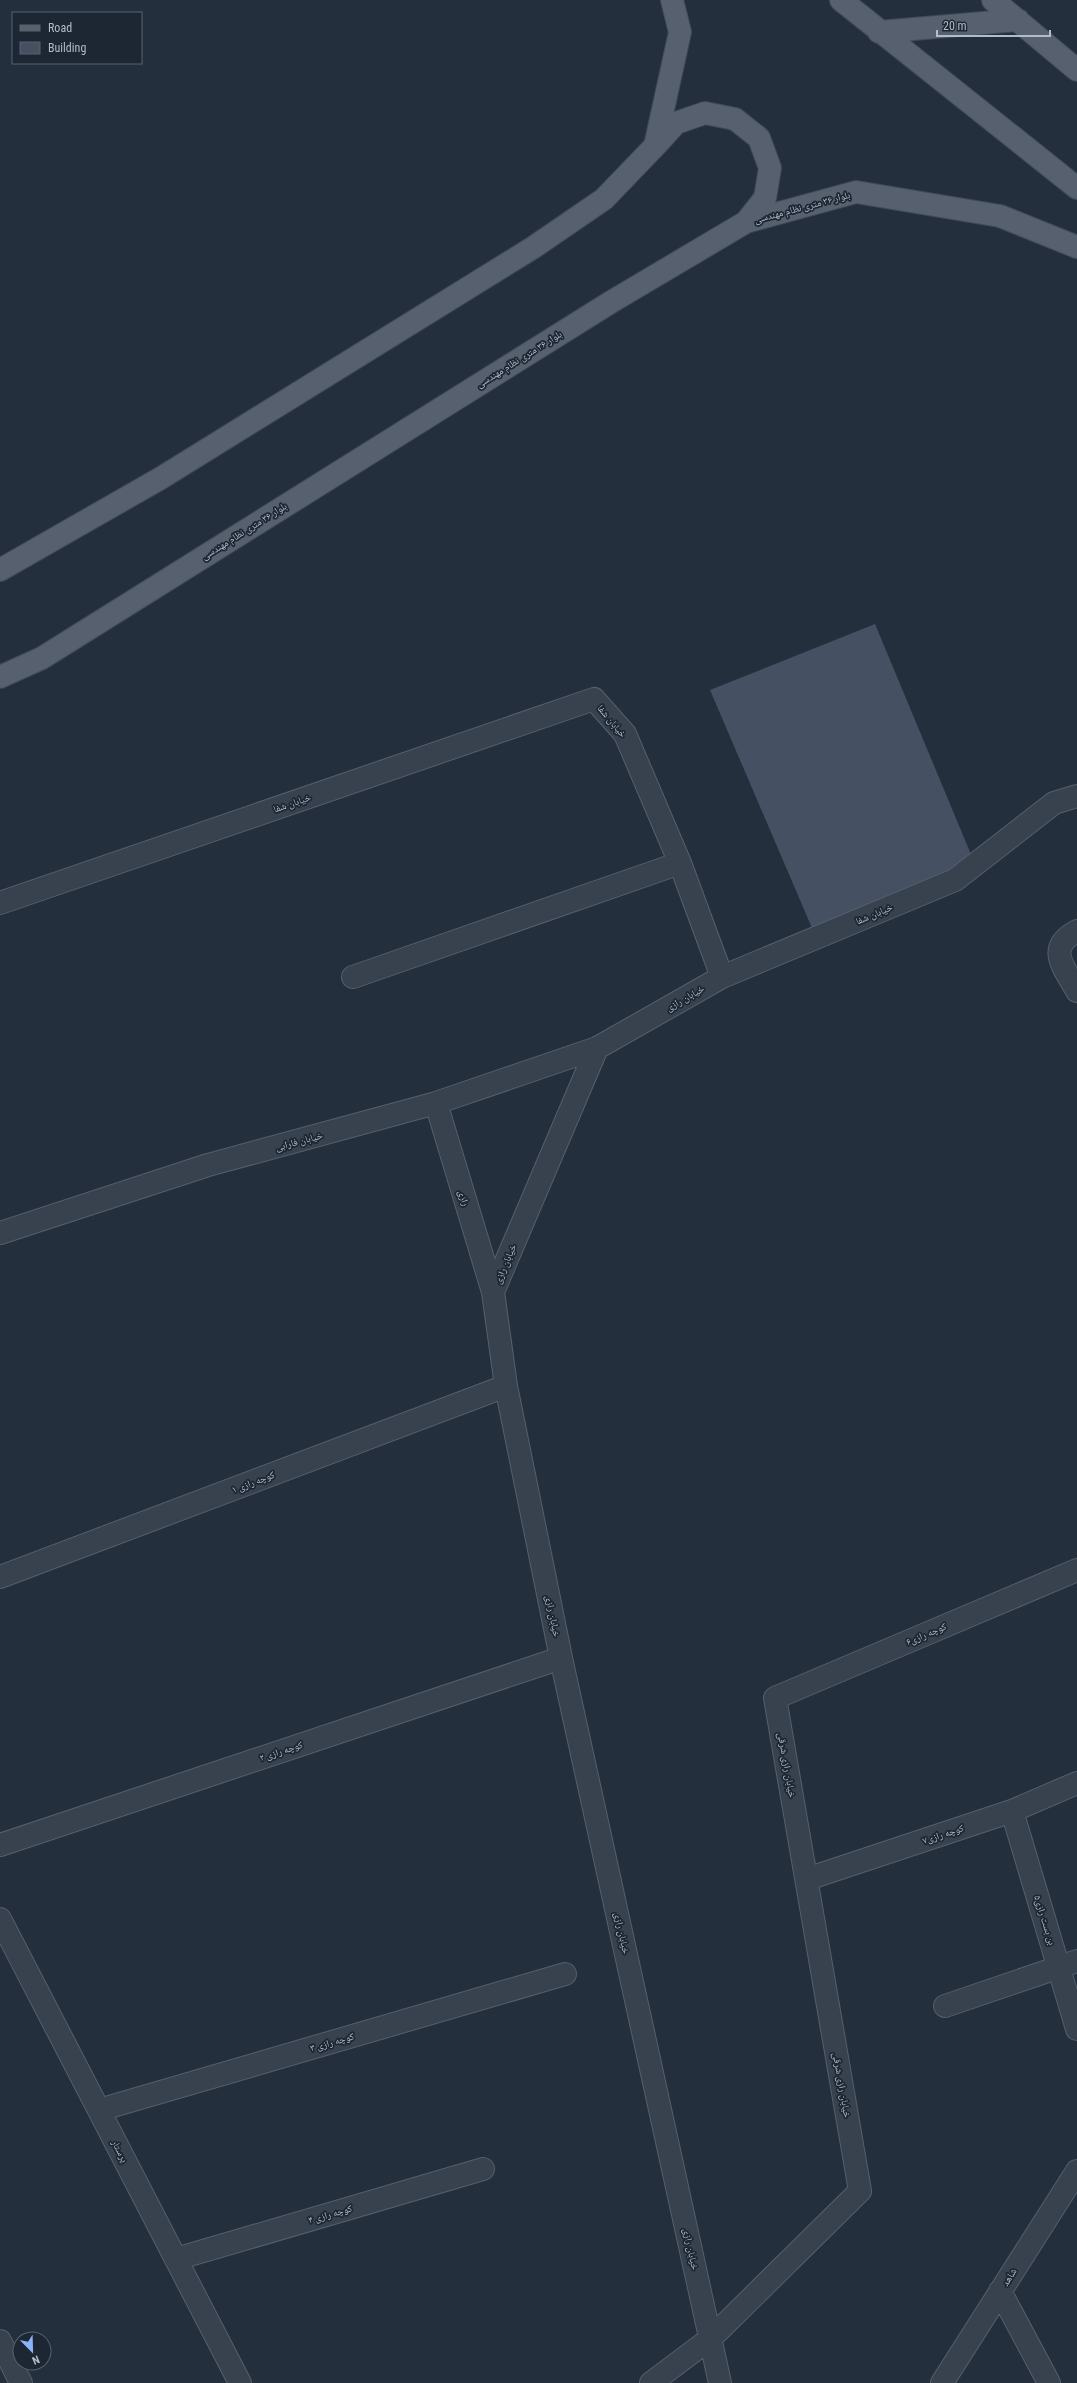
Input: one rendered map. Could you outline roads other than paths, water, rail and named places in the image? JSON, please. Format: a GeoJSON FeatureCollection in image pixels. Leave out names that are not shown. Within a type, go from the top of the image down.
{"type":"FeatureCollection","features":[{"type":"Feature","properties":{"kind":"main road"},"geometry":{"type":"LineString","coordinates":[[655,146],[680,32],[672,0]]}},
{"type":"Feature","properties":{"kind":"main road"},"geometry":{"type":"LineString","coordinates":[[841,0],[879,32],[1077,188]]}},
{"type":"Feature","properties":{"kind":"main road"},"geometry":{"type":"LineString","coordinates":[[993,0],[1077,70]]}},
{"type":"Feature","properties":{"kind":"main road"},"geometry":{"type":"LineString","coordinates":[[879,32],[1018,20]]}},
{"type":"Feature","properties":{"kind":"main road"},"geometry":{"type":"LineString","coordinates":[[0,570],[162,478],[534,247],[604,199],[676,123],[705,113],[736,119],[759,138],[770,168],[765,198],[746,222]]}},
{"type":"Feature","properties":{"kind":"main road","name":"بلوار ۳۶ متری نظام مهندسی"},"geometry":{"type":"LineString","coordinates":[[0,677],[42,658],[604,306],[746,222],[856,192],[1000,216],[1077,247]]}},
{"type":"Feature","properties":{"kind":"street","name":"خیابان شفا"},"geometry":{"type":"LineString","coordinates":[[0,903],[594,699],[625,734],[680,863],[722,977],[955,880],[1054,803],[1077,796]]}},
{"type":"Feature","properties":{"kind":"street"},"geometry":{"type":"LineString","coordinates":[[353,977],[680,863]]}},
{"type":"Feature","properties":{"kind":"street"},"geometry":{"type":"LineString","coordinates":[[1077,931],[1066,937],[1058,948],[1059,959],[1077,990]]}},
{"type":"Feature","properties":{"kind":"street","name":"خیابان رازی"},"geometry":{"type":"LineString","coordinates":[[720,2383],[561,1658],[506,1386],[493,1292],[597,1048],[722,977]]}},
{"type":"Feature","properties":{"kind":"street","name":"خیابان فارابی"},"geometry":{"type":"LineString","coordinates":[[0,1233],[208,1165],[436,1103],[597,1048]]}},
{"type":"Feature","properties":{"kind":"street","name":"رازی"},"geometry":{"type":"LineString","coordinates":[[436,1103],[493,1292]]}},
{"type":"Feature","properties":{"kind":"street","name":"کوچه رازی ۱"},"geometry":{"type":"LineString","coordinates":[[0,1577],[506,1386]]}},
{"type":"Feature","properties":{"kind":"street","name":"کوچه رازی۶"},"geometry":{"type":"LineString","coordinates":[[775,1698],[1077,1570]]}},
{"type":"Feature","properties":{"kind":"street","name":"کوچه رازی ۲"},"geometry":{"type":"LineString","coordinates":[[0,1845],[561,1658]]}},
{"type":"Feature","properties":{"kind":"street","name":"خیابان رازی شرقی"},"geometry":{"type":"LineString","coordinates":[[651,2383],[711,2338],[860,2191],[775,1698]]}},
{"type":"Feature","properties":{"kind":"street","name":"کوچه رازی۷"},"geometry":{"type":"LineString","coordinates":[[806,1879],[1012,1811],[1077,1782]]}},
{"type":"Feature","properties":{"kind":"street","name":"بن بست رازی۵"},"geometry":{"type":"LineString","coordinates":[[1012,1811],[1068,1965],[1077,2029]]}},
{"type":"Feature","properties":{"kind":"street","name":"پرستار"},"geometry":{"type":"LineString","coordinates":[[0,1919],[240,2383]]}},
{"type":"Feature","properties":{"kind":"street"},"geometry":{"type":"LineString","coordinates":[[945,2006],[1068,1965]]}},
{"type":"Feature","properties":{"kind":"street","name":"کوچه رازی ۳"},"geometry":{"type":"LineString","coordinates":[[99,2110],[565,1974]]}},
{"type":"Feature","properties":{"kind":"street","name":"کوچه رازی ۴"},"geometry":{"type":"LineString","coordinates":[[176,2259],[483,2169]]}},
{"type":"Feature","properties":{"kind":"street","name":"شاهد"},"geometry":{"type":"LineString","coordinates":[[942,2383],[1077,2170]]}},
{"type":"Feature","properties":{"kind":"street"},"geometry":{"type":"LineString","coordinates":[[1000,2291],[1050,2383]]}},
{"type":"Feature","properties":{"kind":"street"},"geometry":{"type":"LineString","coordinates":[[0,2341],[21,2383]]}}]}
